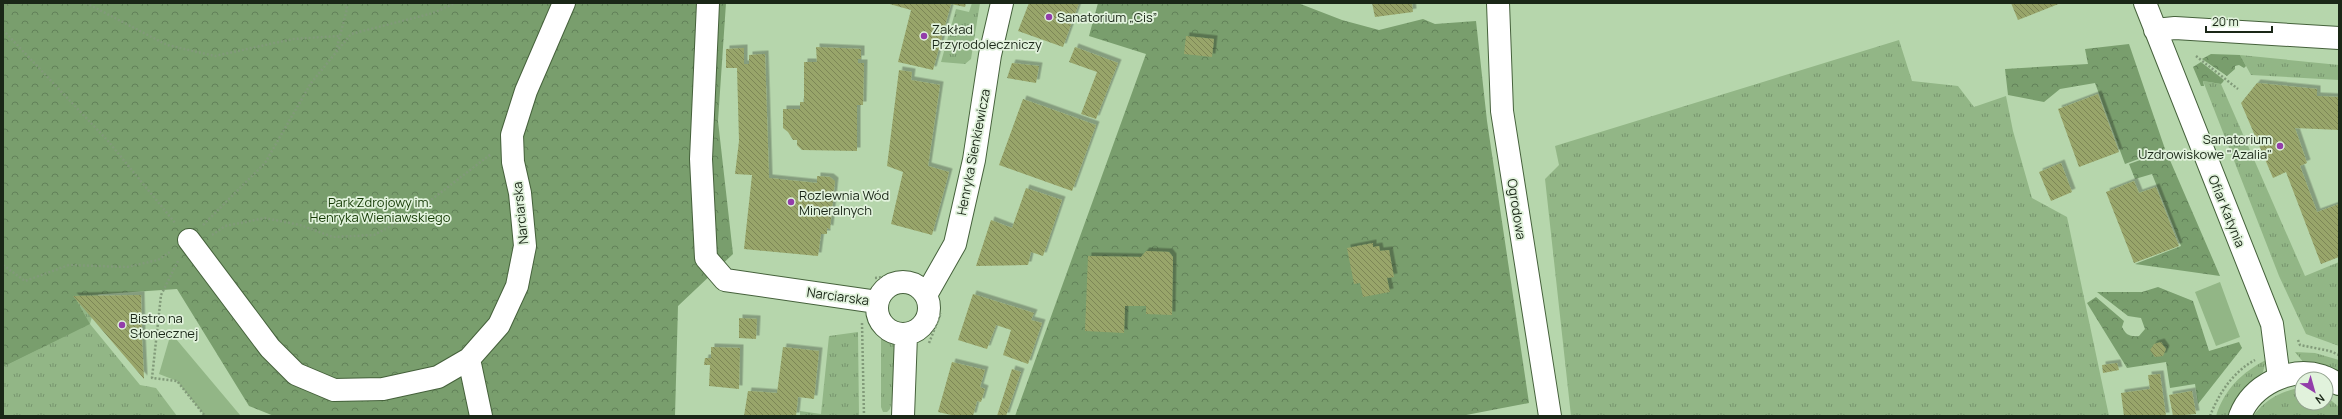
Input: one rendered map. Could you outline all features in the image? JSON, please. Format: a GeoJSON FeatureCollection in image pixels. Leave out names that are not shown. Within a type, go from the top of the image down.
{"type":"FeatureCollection","features":[{"type":"Feature","properties":{"kind":"street","name":"Narciarska"},"geometry":{"type":"LineString","coordinates":[[192,243],[270,348],[296,374],[334,390],[383,389],[438,377],[469,359],[499,325],[517,286],[525,246],[520,194],[513,162],[512,136],[526,91],[564,3]]}},
{"type":"Feature","properties":{"kind":"street","name":"Narciarska"},"geometry":{"type":"LineString","coordinates":[[708,3],[702,159],[706,258],[725,280],[869,300]]}},
{"type":"Feature","properties":{"kind":"street","name":"Henryka Sienkiewicza"},"geometry":{"type":"LineString","coordinates":[[926,295],[955,244],[974,160],[990,55],[1002,3]]}},
{"type":"Feature","properties":{"kind":"street","name":"Ogrodowa"},"geometry":{"type":"LineString","coordinates":[[1498,3],[1502,111],[1545,415]]}},
{"type":"Feature","properties":{"kind":"street","name":"Ofiar Katynia"},"geometry":{"type":"LineString","coordinates":[[2145,3],[2272,324],[2279,378]]}},
{"type":"Feature","properties":{"kind":"street"},"geometry":{"type":"LineString","coordinates":[[2155,30],[2175,28],[2339,38]]}},
{"type":"Feature","properties":{"kind":"street"},"geometry":{"type":"LineString","coordinates":[[899,282],[910,283],[919,287],[926,295],[929,310],[924,325],[916,332],[906,335],[896,334],[886,330],[879,322],[876,312],[869,300],[885,289],[899,282]]}},
{"type":"Feature","properties":{"kind":"street"},"geometry":{"type":"LineString","coordinates":[[904,416],[906,335]]}},
{"type":"Feature","properties":{"kind":"street"},"geometry":{"type":"LineString","coordinates":[[469,359],[481,416]]}},
{"type":"Feature","properties":{"kind":"street"},"geometry":{"type":"LineString","coordinates":[[2240,416],[2244,407],[2259,389],[2279,378],[2307,374],[2322,376],[2339,384]]}},
{"type":"Feature","properties":{"kind":"path"},"geometry":{"type":"LineString","coordinates":[[86,3],[168,46],[215,56],[293,39],[340,36]]}},
{"type":"Feature","properties":{"kind":"path"},"geometry":{"type":"LineString","coordinates":[[336,52],[347,9],[346,3]]}},
{"type":"Feature","properties":{"kind":"path"},"geometry":{"type":"LineString","coordinates":[[204,416],[177,381],[152,378],[161,295],[192,243],[265,163],[311,83],[350,34],[433,13],[455,3]]}},
{"type":"Feature","properties":{"kind":"path"},"geometry":{"type":"LineString","coordinates":[[3,30],[108,140],[192,243]]}},
{"type":"Feature","properties":{"kind":"path"},"geometry":{"type":"LineString","coordinates":[[2196,56],[2238,88]]}},
{"type":"Feature","properties":{"kind":"path"},"geometry":{"type":"LineString","coordinates":[[3,265],[25,281],[69,265],[127,266],[158,260],[225,226],[264,218],[300,225],[333,237],[374,235],[410,216],[468,173],[512,136]]}},
{"type":"Feature","properties":{"kind":"path"},"geometry":{"type":"LineString","coordinates":[[864,416],[869,300],[864,279],[919,273]]}},
{"type":"Feature","properties":{"kind":"path"},"geometry":{"type":"LineString","coordinates":[[2210,416],[2216,402],[2226,386],[2249,363],[2260,356]]}},
{"type":"Feature","properties":{"kind":"green space","name":"Park Zdrojowy im. Henryka Wieniawskiego"},"geometry":{"type":"Polygon","coordinates":[[[3,3],[726,3],[718,121],[733,254],[678,306],[675,416],[274,416],[249,406],[177,289],[74,296],[90,324],[3,367],[3,3]]]}},
{"type":"Feature","properties":{"kind":"green space"},"geometry":{"type":"Polygon","coordinates":[[[972,3],[980,3],[971,59],[965,64],[941,62],[956,9],[969,12],[972,3]]]}},
{"type":"Feature","properties":{"kind":"green space"},"geometry":{"type":"Polygon","coordinates":[[[1098,3],[1298,3],[1342,20],[1379,30],[1423,19],[1435,24],[1476,21],[1487,121],[1529,403],[1461,416],[1015,416],[1146,54],[1089,36],[1098,3]]]}},
{"type":"Feature","properties":{"kind":"green space"},"geometry":{"type":"Polygon","coordinates":[[[1899,40],[1912,81],[1958,86],[1974,107],[2006,96],[2013,131],[2032,198],[2067,217],[2109,416],[1571,416],[1545,179],[1559,165],[1555,146],[1899,40]]]}},
{"type":"Feature","properties":{"kind":"green space"},"geometry":{"type":"Polygon","coordinates":[[[2129,44],[2165,149],[2125,164],[2095,83],[2060,89],[2044,102],[2008,95],[2005,69],[2088,64],[2085,49],[2129,44]]]}},
{"type":"Feature","properties":{"kind":"green space"},"geometry":{"type":"Polygon","coordinates":[[[2211,54],[2240,55],[2246,66],[2244,68],[2239,65],[2235,66],[2235,69],[2227,76],[2202,59],[2211,54]]]}},
{"type":"Feature","properties":{"kind":"green space"},"geometry":{"type":"Polygon","coordinates":[[[2240,55],[2339,65],[2339,80],[2251,75],[2240,55]]]}},
{"type":"Feature","properties":{"kind":"green space"},"geometry":{"type":"Polygon","coordinates":[[[2201,62],[2224,80],[2221,84],[2203,81],[2204,86],[2201,86],[2193,67],[2201,62]]]}},
{"type":"Feature","properties":{"kind":"green space"},"geometry":{"type":"Polygon","coordinates":[[[2203,81],[2221,84],[2305,276],[2339,262],[2339,346],[2306,334],[2279,276],[2203,81]]]}},
{"type":"Feature","properties":{"kind":"green space"},"geometry":{"type":"Polygon","coordinates":[[[3,129],[113,242],[90,324],[140,385],[156,388],[177,416],[3,416],[3,367],[39,349],[3,129]]]}},
{"type":"Feature","properties":{"kind":"green space"},"geometry":{"type":"Polygon","coordinates":[[[2166,151],[2220,276],[2135,264],[2181,246],[2152,174],[2135,179],[2129,164],[2166,151]]]}},
{"type":"Feature","properties":{"kind":"green space"},"geometry":{"type":"Polygon","coordinates":[[[2220,282],[2240,337],[2216,346],[2195,292],[2220,282]]]}},
{"type":"Feature","properties":{"kind":"green space"},"geometry":{"type":"Polygon","coordinates":[[[2158,287],[2193,301],[2209,351],[2239,342],[2242,348],[2198,404],[2195,384],[2170,388],[2166,362],[2127,368],[2087,303],[2096,297],[2124,321],[2122,327],[2127,334],[2131,336],[2139,336],[2145,329],[2141,318],[2128,316],[2097,292],[2142,292],[2158,287]]]}},
{"type":"Feature","properties":{"kind":"green space"},"geometry":{"type":"Polygon","coordinates":[[[858,332],[859,416],[800,416],[800,411],[821,414],[829,336],[858,332]]]}},
{"type":"Feature","properties":{"kind":"green space"},"geometry":{"type":"Polygon","coordinates":[[[171,333],[240,415],[243,416],[205,416],[177,381],[159,374],[171,333]]]}},
{"type":"Feature","properties":{"kind":"green space"},"geometry":{"type":"Polygon","coordinates":[[[881,337],[884,337],[894,343],[900,360],[890,409],[887,412],[883,412],[881,407],[881,337]]]}},
{"type":"Feature","properties":{"kind":"green space"},"geometry":{"type":"Polygon","coordinates":[[[2295,352],[2315,353],[2339,360],[2339,374],[2334,372],[2334,371],[2304,363],[2295,352]]]}},
{"type":"Feature","properties":{"kind":"green space"},"geometry":{"type":"Polygon","coordinates":[[[2266,360],[2263,372],[2238,396],[2227,416],[2216,416],[2224,398],[2235,383],[2249,370],[2266,360]]]}},
{"type":"Feature","properties":{"kind":"green space"},"geometry":{"type":"Polygon","coordinates":[[[2294,389],[2294,411],[2334,411],[2334,403],[2339,407],[2339,416],[2253,416],[2262,406],[2281,393],[2294,389]]]}},
{"type":"Feature","properties":{"kind":"building","name":"Zakład Przyrodoleczniczy"},"geometry":{"type":"Polygon","coordinates":[[[886,3],[966,3],[965,7],[951,4],[933,70],[898,62],[911,10],[886,3]]]}},
{"type":"Feature","properties":{"kind":"building","name":"Sanatorium „Cis”"},"geometry":{"type":"Polygon","coordinates":[[[1029,3],[1079,3],[1063,47],[1018,31],[1029,3]]]}},
{"type":"Feature","properties":{"kind":"building"},"geometry":{"type":"Polygon","coordinates":[[[1372,3],[1412,3],[1413,12],[1375,17],[1372,3]]]}},
{"type":"Feature","properties":{"kind":"building"},"geometry":{"type":"Polygon","coordinates":[[[2011,3],[2061,3],[2018,20],[2011,3]]]}},
{"type":"Feature","properties":{"kind":"building"},"geometry":{"type":"Polygon","coordinates":[[[1186,36],[1214,39],[1212,57],[1184,54],[1186,36]]]}},
{"type":"Feature","properties":{"kind":"building"},"geometry":{"type":"Polygon","coordinates":[[[816,47],[861,49],[861,59],[858,59],[858,63],[864,63],[863,105],[857,105],[857,151],[802,150],[797,145],[797,140],[793,140],[788,132],[783,128],[783,109],[800,109],[800,102],[804,102],[804,62],[817,62],[816,47]]]}},
{"type":"Feature","properties":{"kind":"building"},"geometry":{"type":"Polygon","coordinates":[[[1075,47],[1118,63],[1096,119],[1081,114],[1097,72],[1069,62],[1075,47]]]}},
{"type":"Feature","properties":{"kind":"building"},"geometry":{"type":"Polygon","coordinates":[[[744,48],[744,64],[749,64],[749,55],[765,54],[769,178],[817,183],[817,176],[830,177],[835,181],[830,229],[827,228],[827,234],[821,234],[818,256],[744,249],[752,175],[735,174],[739,141],[737,68],[726,68],[726,49],[744,48]]]}},
{"type":"Feature","properties":{"kind":"building"},"geometry":{"type":"Polygon","coordinates":[[[1012,63],[1039,66],[1036,83],[1007,78],[1012,63]]]}},
{"type":"Feature","properties":{"kind":"building"},"geometry":{"type":"Polygon","coordinates":[[[899,70],[912,72],[911,80],[940,85],[928,166],[949,172],[932,235],[891,224],[903,172],[887,166],[899,70]]]}},
{"type":"Feature","properties":{"kind":"building","name":"Sanatorium Uzdrowiskowe \"Azalia\""},"geometry":{"type":"Polygon","coordinates":[[[2257,83],[2317,89],[2317,96],[2339,97],[2339,130],[2295,128],[2307,163],[2300,166],[2317,212],[2339,204],[2339,257],[2321,264],[2286,172],[2273,178],[2241,103],[2257,83]]]}},
{"type":"Feature","properties":{"kind":"building"},"geometry":{"type":"Polygon","coordinates":[[[2098,94],[2119,152],[2079,167],[2058,109],[2098,94]]]}},
{"type":"Feature","properties":{"kind":"building"},"geometry":{"type":"Polygon","coordinates":[[[1023,99],[1096,125],[1072,191],[999,165],[1023,99]]]}},
{"type":"Feature","properties":{"kind":"building"},"geometry":{"type":"Polygon","coordinates":[[[2061,163],[2072,192],[2051,201],[2039,172],[2061,163]]]}},
{"type":"Feature","properties":{"kind":"building"},"geometry":{"type":"Polygon","coordinates":[[[2134,181],[2139,193],[2156,187],[2179,246],[2134,263],[2106,192],[2134,181]]]}},
{"type":"Feature","properties":{"kind":"building"},"geometry":{"type":"Polygon","coordinates":[[[1026,188],[1062,200],[1043,256],[1031,252],[1028,265],[976,266],[991,220],[1012,228],[1026,188]]]}},
{"type":"Feature","properties":{"kind":"building"},"geometry":{"type":"Polygon","coordinates":[[[1373,243],[1373,247],[1379,246],[1380,251],[1389,250],[1394,277],[1387,278],[1390,292],[1363,297],[1360,283],[1354,284],[1347,248],[1373,243]]]}},
{"type":"Feature","properties":{"kind":"building"},"geometry":{"type":"Polygon","coordinates":[[[1146,251],[1169,252],[1173,257],[1172,315],[1146,314],[1146,306],[1125,306],[1124,333],[1085,331],[1088,256],[1141,257],[1146,251]]]}},
{"type":"Feature","properties":{"kind":"building"},"geometry":{"type":"Polygon","coordinates":[[[973,294],[1034,313],[1031,320],[1042,323],[1028,364],[1003,355],[1011,330],[996,325],[987,349],[958,340],[973,294]]]}},
{"type":"Feature","properties":{"kind":"building"},"geometry":{"type":"Polygon","coordinates":[[[141,295],[142,337],[144,379],[73,296],[141,295]]]}},
{"type":"Feature","properties":{"kind":"building"},"geometry":{"type":"Polygon","coordinates":[[[739,318],[757,319],[756,339],[739,338],[739,318]]]}},
{"type":"Feature","properties":{"kind":"building"},"geometry":{"type":"Polygon","coordinates":[[[2161,342],[2166,349],[2163,356],[2155,357],[2150,350],[2154,344],[2161,342]]]}},
{"type":"Feature","properties":{"kind":"building"},"geometry":{"type":"Polygon","coordinates":[[[711,347],[740,348],[739,389],[709,386],[710,365],[704,365],[705,358],[711,358],[711,347]]]}},
{"type":"Feature","properties":{"kind":"building"},"geometry":{"type":"Polygon","coordinates":[[[783,347],[819,351],[814,399],[798,397],[796,416],[744,416],[748,391],[777,393],[783,347]]]}},
{"type":"Feature","properties":{"kind":"building"},"geometry":{"type":"Polygon","coordinates":[[[952,362],[985,370],[980,387],[985,389],[981,402],[977,401],[973,416],[956,416],[938,412],[952,362]]]}},
{"type":"Feature","properties":{"kind":"building"},"geometry":{"type":"Polygon","coordinates":[[[2117,363],[2119,370],[2103,373],[2102,365],[2117,363]]]}},
{"type":"Feature","properties":{"kind":"building"},"geometry":{"type":"Polygon","coordinates":[[[1012,369],[1021,372],[1006,416],[997,416],[1012,369]]]}},
{"type":"Feature","properties":{"kind":"building"},"geometry":{"type":"Polygon","coordinates":[[[2160,374],[2166,416],[2124,416],[2121,393],[2150,389],[2148,375],[2160,374]]]}},
{"type":"Feature","properties":{"kind":"building"},"geometry":{"type":"Polygon","coordinates":[[[2192,391],[2196,414],[2173,416],[2169,395],[2192,391]]]}},
{"type":"Feature","properties":{"kind":"place","name":"Sanatorium „Cis”"},"geometry":{"type":"Point","coordinates":[1049,17]}},
{"type":"Feature","properties":{"kind":"place","name":"Zakład Przyrodoleczniczy"},"geometry":{"type":"Point","coordinates":[924,36]}},
{"type":"Feature","properties":{"kind":"place","name":"Sanatorium Uzdrowiskowe \"Azalia\""},"geometry":{"type":"Point","coordinates":[2280,146]}},
{"type":"Feature","properties":{"kind":"place","name":"Rozlewnia Wód Mineralnych"},"geometry":{"type":"Point","coordinates":[791,202]}},
{"type":"Feature","properties":{"kind":"place","name":"Bistro na Słonecznej"},"geometry":{"type":"Point","coordinates":[122,325]}}]}
